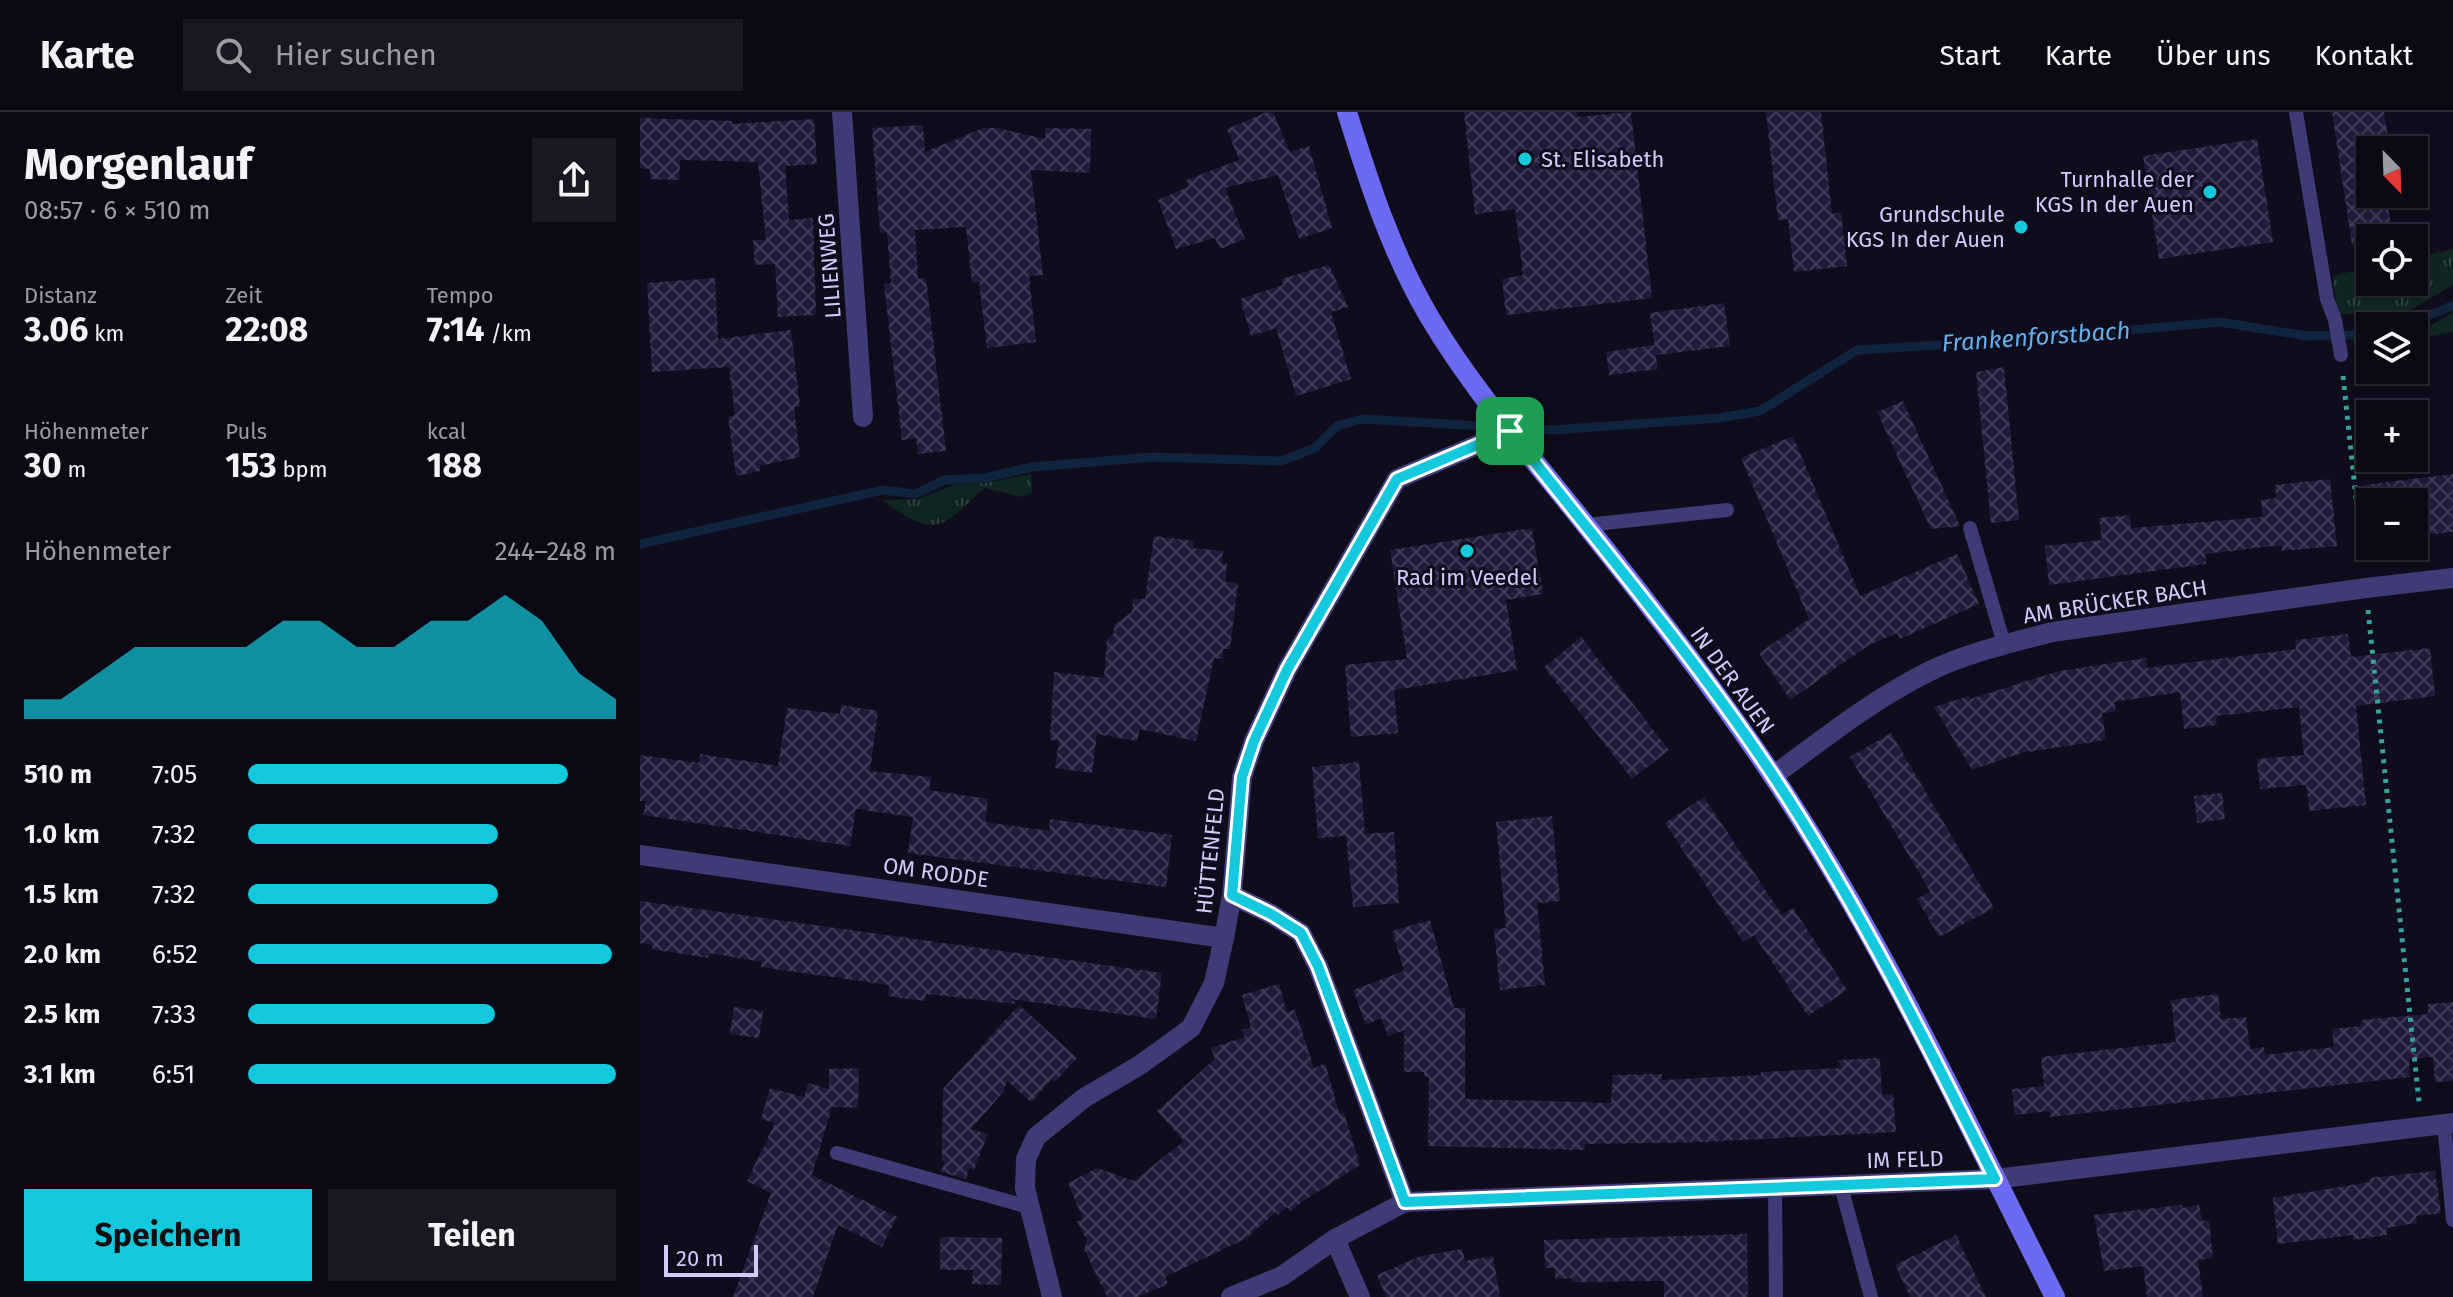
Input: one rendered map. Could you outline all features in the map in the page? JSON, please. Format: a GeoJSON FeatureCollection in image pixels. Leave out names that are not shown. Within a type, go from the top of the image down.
{"type":"FeatureCollection","features":[{"type":"Feature","properties":{"kind":"street","name":"LILIENWEG"},"geometry":{"type":"LineString","coordinates":[[842,112],[863,417]]}},
{"type":"Feature","properties":{"kind":"street","name":"IN DER AUEN"},"geometry":{"type":"LineString","coordinates":[[1347,112],[1388,235],[1428,315],[1461,368],[1497,414],[1502,435],[1525,450],[1586,525],[1773,776],[1831,870],[1915,1019],[2055,1297]]}},
{"type":"Feature","properties":{"kind":"street","name":"HÜTTENFELD"},"geometry":{"type":"LineString","coordinates":[[1052,1297],[1025,1188],[1026,1159],[1036,1137],[1084,1098],[1140,1065],[1191,1028],[1214,983],[1224,938],[1232,895],[1242,777],[1254,741],[1287,670],[1397,479],[1502,435]]}},
{"type":"Feature","properties":{"kind":"street","name":"AM BRÜCKER BACH"},"geometry":{"type":"LineString","coordinates":[[1773,776],[1863,710],[1930,671],[2004,644],[2052,632],[2453,578]]}},
{"type":"Feature","properties":{"kind":"street","name":"OM RODDE"},"geometry":{"type":"LineString","coordinates":[[640,855],[1224,938]]}},
{"type":"Feature","properties":{"kind":"street"},"geometry":{"type":"LineString","coordinates":[[1232,895],[1301,933],[1318,966],[1405,1202]]}},
{"type":"Feature","properties":{"kind":"street","name":"IM FELD"},"geometry":{"type":"LineString","coordinates":[[1335,1239],[1405,1202],[1995,1179],[2448,1124]]}},
{"type":"Feature","properties":{"kind":"street"},"geometry":{"type":"LineString","coordinates":[[1231,1297],[1282,1276],[1335,1239],[1360,1297]]}},
{"type":"Feature","properties":{"kind":"lane"},"geometry":{"type":"LineString","coordinates":[[2296,112],[2327,299],[2335,320],[2341,355]]}},
{"type":"Feature","properties":{"kind":"lane"},"geometry":{"type":"LineString","coordinates":[[1586,525],[1727,510]]}},
{"type":"Feature","properties":{"kind":"lane"},"geometry":{"type":"LineString","coordinates":[[1970,528],[2004,644]]}},
{"type":"Feature","properties":{"kind":"lane"},"geometry":{"type":"LineString","coordinates":[[2448,1124],[2453,1220]]}},
{"type":"Feature","properties":{"kind":"lane"},"geometry":{"type":"LineString","coordinates":[[837,1153],[1029,1207]]}},
{"type":"Feature","properties":{"kind":"lane"},"geometry":{"type":"LineString","coordinates":[[1841,1186],[1871,1297]]}},
{"type":"Feature","properties":{"kind":"lane"},"geometry":{"type":"LineString","coordinates":[[1775,1188],[1776,1297]]}},
{"type":"Feature","properties":{"kind":"path"},"geometry":{"type":"LineString","coordinates":[[2341,355],[2421,1127]]}},
{"type":"Feature","properties":{"kind":"green space"},"geometry":{"type":"Polygon","coordinates":[[[2453,249],[2453,285],[2407,312],[2338,314],[2332,276],[2356,270],[2356,296],[2428,296],[2428,255],[2453,249]]]}},
{"type":"Feature","properties":{"kind":"green space"},"geometry":{"type":"Polygon","coordinates":[[[2453,312],[2453,332],[2428,336],[2428,327],[2453,312]]]}},
{"type":"Feature","properties":{"kind":"green space"},"geometry":{"type":"Polygon","coordinates":[[[1031,474],[1032,492],[1022,497],[984,488],[957,513],[936,524],[914,520],[882,500],[918,499],[956,484],[984,483],[1031,474]]]}},
{"type":"Feature","properties":{"kind":"building"},"geometry":{"type":"Polygon","coordinates":[[[1273,112],[1290,152],[1309,146],[1332,228],[1299,239],[1278,175],[1225,188],[1245,239],[1220,249],[1215,238],[1176,249],[1158,200],[1188,187],[1186,180],[1239,160],[1227,129],[1273,112]]]}},
{"type":"Feature","properties":{"kind":"building"},"geometry":{"type":"Polygon","coordinates":[[[1464,112],[1576,112],[1577,117],[1631,112],[1652,298],[1506,315],[1502,279],[1523,275],[1515,209],[1475,214],[1464,112]]]}},
{"type":"Feature","properties":{"kind":"building"},"geometry":{"type":"Polygon","coordinates":[[[1766,112],[1821,112],[1832,214],[1841,212],[1847,266],[1794,272],[1788,219],[1778,220],[1766,112]]]}},
{"type":"Feature","properties":{"kind":"building"},"geometry":{"type":"Polygon","coordinates":[[[2332,112],[2384,112],[2388,136],[2356,136],[2356,208],[2388,208],[2391,224],[2356,224],[2356,244],[2352,245],[2332,112]]]}},
{"type":"Feature","properties":{"kind":"building"},"geometry":{"type":"Polygon","coordinates":[[[640,118],[732,121],[732,124],[814,119],[817,164],[785,166],[789,220],[813,218],[816,315],[778,317],[775,264],[755,265],[753,240],[766,240],[758,162],[680,160],[679,180],[650,179],[650,169],[640,168],[640,118]]]}},
{"type":"Feature","properties":{"kind":"building"},"geometry":{"type":"Polygon","coordinates":[[[923,125],[925,152],[983,128],[997,128],[1045,139],[1046,128],[1091,129],[1090,173],[1031,170],[1043,275],[1029,276],[1036,342],[987,348],[979,282],[972,283],[966,227],[915,230],[918,279],[926,278],[946,451],[918,454],[916,438],[902,440],[884,284],[891,283],[887,232],[880,233],[872,128],[923,125]]]}},
{"type":"Feature","properties":{"kind":"building","name":"Turnhalle der KGS In der Auen"},"geometry":{"type":"Polygon","coordinates":[[[2257,139],[2273,242],[2159,259],[2143,156],[2257,139]]]}},
{"type":"Feature","properties":{"kind":"building"},"geometry":{"type":"Polygon","coordinates":[[[1329,265],[1348,307],[1331,312],[1351,379],[1296,396],[1276,328],[1251,336],[1240,299],[1283,285],[1281,279],[1329,265]]]}},
{"type":"Feature","properties":{"kind":"building"},"geometry":{"type":"Polygon","coordinates":[[[715,278],[718,339],[791,330],[800,406],[794,408],[800,457],[760,466],[760,471],[736,476],[728,417],[735,415],[729,367],[652,372],[647,283],[715,278]]]}},
{"type":"Feature","properties":{"kind":"building"},"geometry":{"type":"Polygon","coordinates":[[[1724,303],[1730,346],[1656,355],[1650,313],[1724,303]]]}},
{"type":"Feature","properties":{"kind":"building"},"geometry":{"type":"Polygon","coordinates":[[[1654,345],[1658,369],[1609,375],[1606,352],[1654,345]]]}},
{"type":"Feature","properties":{"kind":"building"},"geometry":{"type":"Polygon","coordinates":[[[2004,367],[2019,520],[1991,523],[1976,372],[2004,367]]]}},
{"type":"Feature","properties":{"kind":"building"},"geometry":{"type":"Polygon","coordinates":[[[1903,401],[1960,526],[1931,529],[1877,412],[1903,401]]]}},
{"type":"Feature","properties":{"kind":"building"},"geometry":{"type":"Polygon","coordinates":[[[1793,436],[1860,596],[1957,554],[1979,604],[1900,639],[1897,633],[1869,645],[1790,700],[1759,653],[1809,619],[1741,458],[1793,436]]]}},
{"type":"Feature","properties":{"kind":"building"},"geometry":{"type":"Polygon","coordinates":[[[2453,474],[2453,532],[2428,535],[2428,488],[2365,488],[2365,485],[2453,474]]]}},
{"type":"Feature","properties":{"kind":"building"},"geometry":{"type":"Polygon","coordinates":[[[2330,479],[2337,546],[2282,551],[2281,545],[2205,554],[2206,564],[2049,585],[2045,546],[2102,540],[2099,518],[2130,515],[2131,528],[2263,517],[2261,500],[2276,498],[2275,485],[2330,479]]]}},
{"type":"Feature","properties":{"kind":"building"},"geometry":{"type":"Polygon","coordinates":[[[1532,528],[1543,594],[1506,600],[1517,670],[1394,690],[1398,733],[1351,737],[1345,665],[1407,659],[1390,550],[1532,528]]]}},
{"type":"Feature","properties":{"kind":"building"},"geometry":{"type":"Polygon","coordinates":[[[1154,536],[1194,541],[1193,548],[1223,551],[1222,563],[1227,563],[1225,582],[1238,583],[1230,649],[1223,649],[1223,659],[1214,658],[1196,741],[1140,729],[1137,741],[1097,734],[1092,773],[1055,768],[1059,741],[1050,740],[1054,672],[1104,678],[1107,639],[1114,633],[1114,625],[1132,612],[1133,598],[1145,599],[1154,536]]]}},
{"type":"Feature","properties":{"kind":"building"},"geometry":{"type":"Polygon","coordinates":[[[2348,634],[2351,657],[2430,648],[2435,696],[2356,706],[2366,805],[2310,811],[2306,785],[2260,789],[2257,759],[2304,755],[2299,707],[2216,716],[2217,725],[2184,729],[2180,692],[2114,702],[2116,711],[2102,713],[2106,740],[2021,753],[1972,770],[1934,707],[2059,671],[2146,658],[2147,668],[2296,649],[2295,640],[2348,634]]]}},
{"type":"Feature","properties":{"kind":"building"},"geometry":{"type":"Polygon","coordinates":[[[1581,637],[1669,750],[1632,779],[1544,667],[1581,637]]]}},
{"type":"Feature","properties":{"kind":"building"},"geometry":{"type":"Polygon","coordinates":[[[841,705],[878,711],[870,771],[931,777],[929,790],[988,799],[985,822],[1049,831],[1050,819],[1172,835],[1166,887],[908,853],[913,817],[856,809],[850,846],[643,815],[646,801],[640,801],[640,755],[699,763],[700,754],[778,766],[787,708],[840,714],[841,705]]]}},
{"type":"Feature","properties":{"kind":"building"},"geometry":{"type":"Polygon","coordinates":[[[1891,733],[1994,908],[1939,937],[1917,899],[1930,891],[1850,757],[1891,733]]]}},
{"type":"Feature","properties":{"kind":"building"},"geometry":{"type":"Polygon","coordinates":[[[1359,762],[1365,834],[1394,832],[1399,903],[1353,907],[1346,836],[1318,838],[1312,767],[1359,762]]]}},
{"type":"Feature","properties":{"kind":"building"},"geometry":{"type":"Polygon","coordinates":[[[2222,793],[2225,819],[2197,823],[2194,796],[2222,793]]]}},
{"type":"Feature","properties":{"kind":"building"},"geometry":{"type":"Polygon","coordinates":[[[1704,797],[1782,915],[1793,908],[1847,990],[1808,1016],[1754,935],[1743,942],[1665,823],[1704,797]]]}},
{"type":"Feature","properties":{"kind":"building"},"geometry":{"type":"Polygon","coordinates":[[[1552,816],[1560,901],[1537,903],[1545,985],[1500,990],[1494,929],[1506,928],[1496,822],[1552,816]]]}},
{"type":"Feature","properties":{"kind":"building"},"geometry":{"type":"Polygon","coordinates":[[[640,901],[1162,973],[1156,1019],[1011,999],[1017,1004],[926,994],[925,1001],[888,996],[889,985],[761,967],[761,962],[709,953],[708,958],[652,949],[653,945],[640,943],[640,901]]]}},
{"type":"Feature","properties":{"kind":"building"},"geometry":{"type":"Polygon","coordinates":[[[1430,920],[1454,1008],[1465,1008],[1465,1099],[1611,1103],[1613,1075],[1662,1074],[1662,1080],[1761,1075],[1761,1072],[1842,1068],[1837,1060],[1880,1058],[1882,1095],[1893,1094],[1896,1132],[1703,1142],[1585,1144],[1585,1150],[1428,1146],[1429,1077],[1424,1077],[1424,1072],[1404,1072],[1404,1030],[1388,1036],[1381,1018],[1366,1025],[1353,990],[1404,971],[1392,931],[1430,920]]]}},
{"type":"Feature","properties":{"kind":"building"},"geometry":{"type":"Polygon","coordinates":[[[1279,984],[1287,1012],[1295,1010],[1314,1068],[1325,1064],[1339,1112],[1344,1113],[1360,1165],[1291,1211],[1287,1207],[1278,1215],[1276,1212],[1245,1239],[1165,1277],[1168,1284],[1138,1297],[1107,1297],[1084,1249],[1087,1241],[1077,1221],[1083,1219],[1068,1183],[1097,1168],[1134,1181],[1184,1141],[1157,1111],[1215,1059],[1211,1048],[1245,1037],[1242,1030],[1251,1027],[1242,995],[1279,984]]]}},
{"type":"Feature","properties":{"kind":"building"},"geometry":{"type":"Polygon","coordinates":[[[2218,994],[2221,1019],[2246,1017],[2250,1049],[2264,1047],[2265,1055],[2334,1047],[2332,1029],[2361,1026],[2361,1020],[2428,1014],[2428,1004],[2453,1002],[2453,1081],[2435,1082],[2433,1057],[2409,1059],[2410,1077],[2050,1117],[2049,1111],[2015,1115],[2012,1089],[2044,1086],[2041,1057],[2176,1042],[2171,1000],[2218,994]]]}},
{"type":"Feature","properties":{"kind":"building"},"geometry":{"type":"Polygon","coordinates":[[[1019,1005],[1077,1058],[1031,1102],[1007,1081],[1003,1092],[971,1129],[988,1134],[974,1170],[969,1168],[966,1179],[941,1172],[945,1160],[942,1162],[943,1089],[1019,1005]]]}},
{"type":"Feature","properties":{"kind":"building"},"geometry":{"type":"Polygon","coordinates":[[[734,1007],[763,1011],[759,1038],[730,1034],[734,1007]]]}},
{"type":"Feature","properties":{"kind":"building"},"geometry":{"type":"Polygon","coordinates":[[[859,1068],[858,1108],[832,1107],[812,1175],[897,1217],[882,1247],[838,1225],[813,1297],[733,1297],[771,1193],[747,1181],[775,1123],[761,1119],[770,1088],[804,1097],[808,1083],[829,1089],[829,1069],[859,1068]]]}},
{"type":"Feature","properties":{"kind":"building"},"geometry":{"type":"Polygon","coordinates":[[[2435,1171],[2441,1213],[2416,1216],[2417,1223],[2386,1228],[2387,1235],[2353,1240],[2353,1235],[2278,1244],[2273,1198],[2370,1182],[2369,1178],[2435,1171]]]}},
{"type":"Feature","properties":{"kind":"building"},"geometry":{"type":"Polygon","coordinates":[[[2182,1205],[2182,1208],[2199,1205],[2202,1221],[2209,1220],[2213,1258],[2198,1260],[2203,1297],[2147,1297],[2143,1266],[2104,1271],[2094,1215],[2182,1205]]]}},
{"type":"Feature","properties":{"kind":"building"},"geometry":{"type":"Polygon","coordinates":[[[1747,1234],[1748,1297],[1664,1297],[1664,1281],[1572,1282],[1572,1278],[1555,1279],[1555,1268],[1545,1268],[1544,1240],[1747,1234]]]}},
{"type":"Feature","properties":{"kind":"building"},"geometry":{"type":"Polygon","coordinates":[[[1956,1235],[1986,1297],[1910,1297],[1895,1265],[1956,1235]]]}},
{"type":"Feature","properties":{"kind":"building"},"geometry":{"type":"Polygon","coordinates":[[[940,1237],[1002,1238],[1001,1285],[972,1284],[973,1270],[940,1270],[940,1237]]]}},
{"type":"Feature","properties":{"kind":"building"},"geometry":{"type":"Polygon","coordinates":[[[1462,1249],[1465,1261],[1493,1256],[1500,1297],[1386,1297],[1377,1275],[1421,1256],[1462,1249]]]}},
{"type":"Feature","properties":{"kind":"waterway","name":"Frankenforstbach"},"geometry":{"type":"LineString","coordinates":[[2428,315],[2453,305]]}},
{"type":"Feature","properties":{"kind":"waterway"},"geometry":{"type":"LineString","coordinates":[[640,544],[883,490],[915,494],[945,480],[984,478],[1032,467],[1153,457],[1281,461],[1315,448],[1337,426],[1362,419],[1553,430],[1719,418],[1760,411],[1857,350],[2008,341],[2220,322],[2307,336],[2356,335]]}},
{"type":"Feature","properties":{"kind":"place","name":"St. Elisabeth"},"geometry":{"type":"Point","coordinates":[1525,159]}},
{"type":"Feature","properties":{"kind":"place","name":"Turnhalle der KGS In der Auen"},"geometry":{"type":"Point","coordinates":[2210,192]}},
{"type":"Feature","properties":{"kind":"place","name":"Grundschule KGS In der Auen"},"geometry":{"type":"Point","coordinates":[2021,227]}},
{"type":"Feature","properties":{"kind":"place","name":"Rad im Veedel"},"geometry":{"type":"Point","coordinates":[1467,551]}},
{"type":"Feature","properties":{"kind":"route"},"geometry":{"type":"LineString","coordinates":[[1510,431],[1649,606],[1773,776],[1831,870],[1915,1019],[1995,1179],[1405,1202],[1318,966],[1301,933],[1232,895],[1242,777],[1254,741],[1287,670],[1397,479],[1510,431]]}}]}
